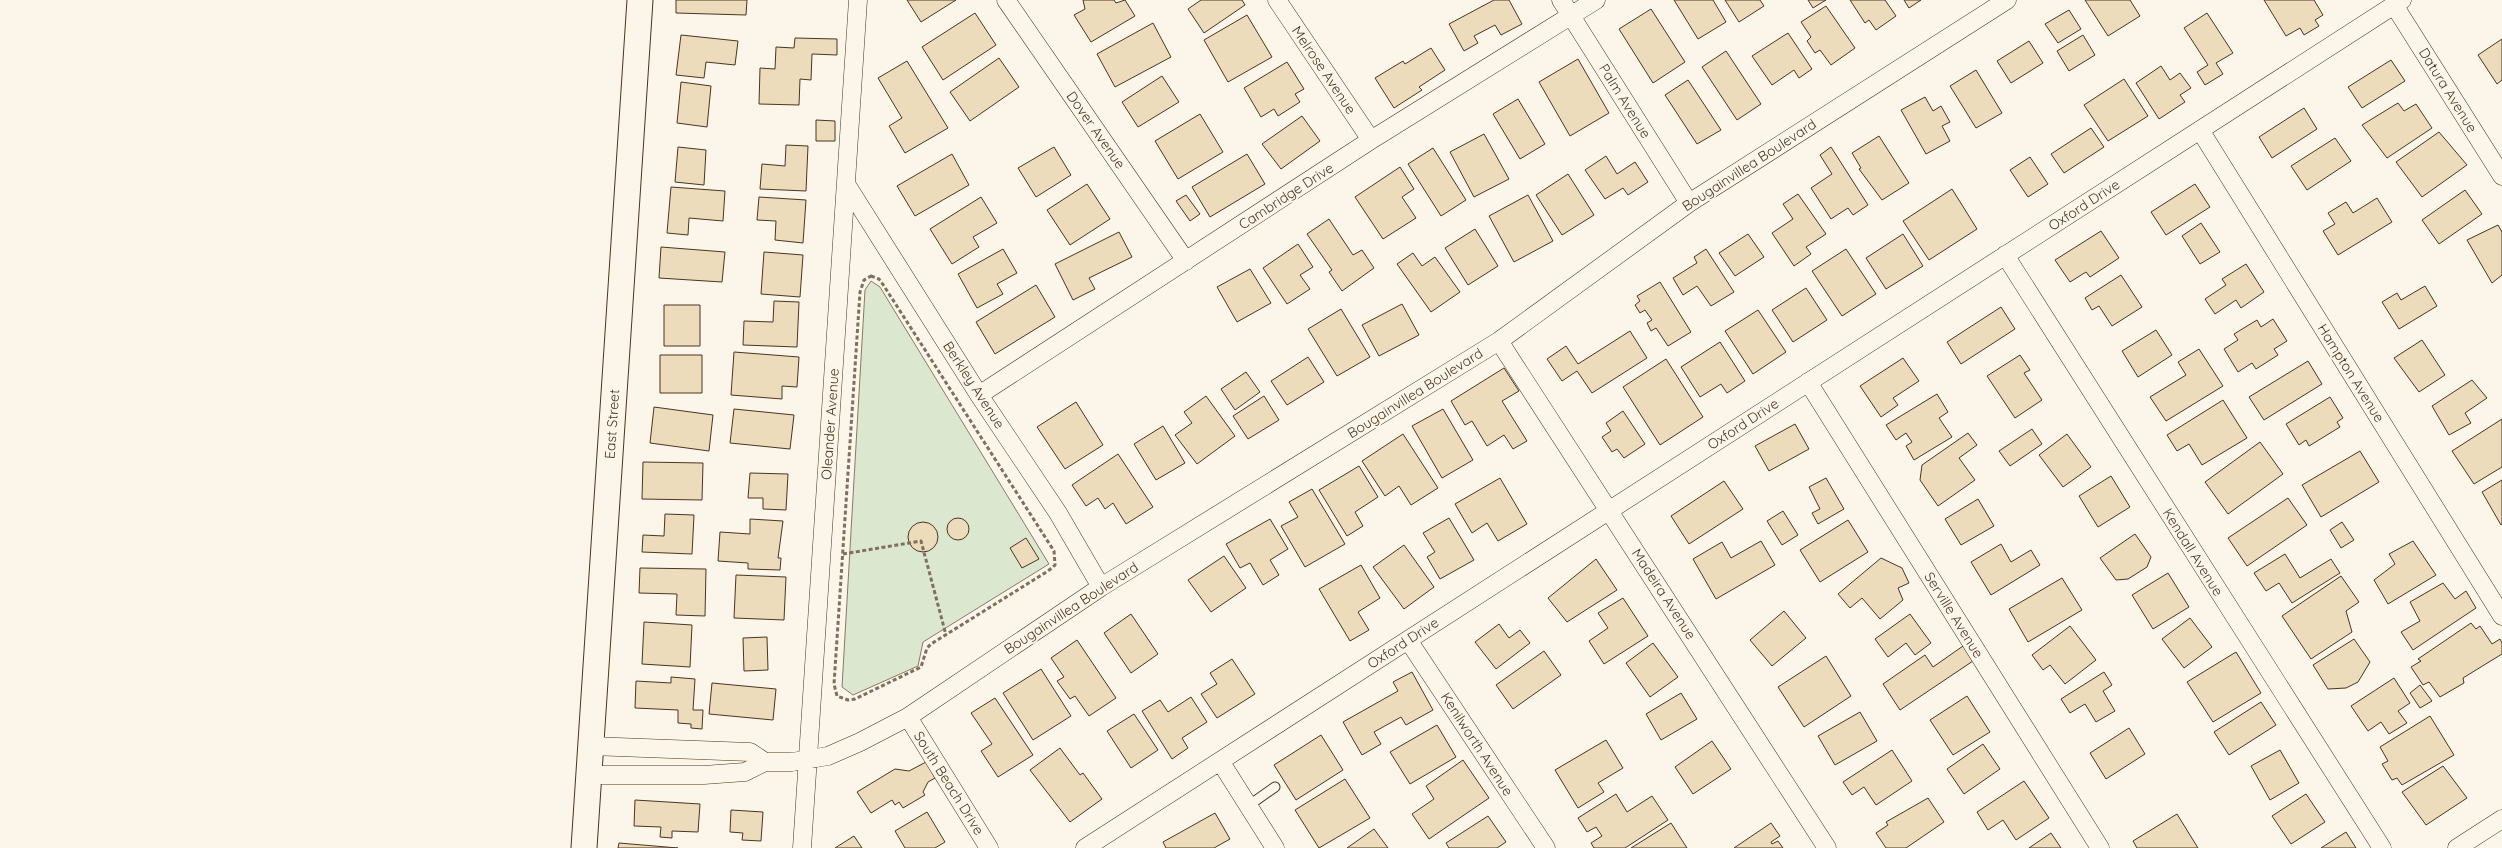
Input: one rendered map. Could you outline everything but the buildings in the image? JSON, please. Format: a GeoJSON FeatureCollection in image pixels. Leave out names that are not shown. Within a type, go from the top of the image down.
{"type":"FeatureCollection","features":[{"type":"Feature","properties":{"kind":"main road","name":"East Street"},"geometry":{"type":"LineString","coordinates":[[584,848],[640,0]]}},
{"type":"Feature","properties":{"kind":"street","name":"Oleander Avenue"},"geometry":{"type":"LineString","coordinates":[[802,848],[858,0]]}},
{"type":"Feature","properties":{"kind":"street","name":"Dover Avenue"},"geometry":{"type":"LineString","coordinates":[[1006,0],[1186,261]]}},
{"type":"Feature","properties":{"kind":"street","name":"Melrose Avenue"},"geometry":{"type":"LineString","coordinates":[[1277,0],[1371,140]]}},
{"type":"Feature","properties":{"kind":"street","name":"Palm Avenue"},"geometry":{"type":"LineString","coordinates":[[1561,0],[1689,203]]}},
{"type":"Feature","properties":{"kind":"street","name":"Cambridge Drive"},"geometry":{"type":"LineString","coordinates":[[979,395],[1371,140],[1596,0]]}},
{"type":"Feature","properties":{"kind":"street","name":"Bougainvillea Boulevard"},"geometry":{"type":"LineString","coordinates":[[765,762],[792,762],[828,756],[908,717],[1101,587],[1499,341],[1689,203],[2007,0]]}},
{"type":"Feature","properties":{"kind":"street","name":"Oxford Drive"},"geometry":{"type":"LineString","coordinates":[[1085,848],[2398,2]]}},
{"type":"Feature","properties":{"kind":"street","name":"Datura Avenue"},"geometry":{"type":"LineString","coordinates":[[2398,2],[2502,176]]}},
{"type":"Feature","properties":{"kind":"street","name":"Hampton Avenue"},"geometry":{"type":"LineString","coordinates":[[2200,130],[2502,616]]}},
{"type":"Feature","properties":{"kind":"street","name":"Berkley Avenue"},"geometry":{"type":"LineString","coordinates":[[846,184],[979,395],[1058,513],[1101,587]]}},
{"type":"Feature","properties":{"kind":"street","name":"Kendall Avenue"},"geometry":{"type":"LineString","coordinates":[[2005,256],[2382,848]]}},
{"type":"Feature","properties":{"kind":"street","name":"Madeira Avenue"},"geometry":{"type":"LineString","coordinates":[[1499,341],[1827,848]]}},
{"type":"Feature","properties":{"kind":"street","name":"Serville Avenue"},"geometry":{"type":"LineString","coordinates":[[1808,382],[2100,848]]}},
{"type":"Feature","properties":{"kind":"street","name":"Kenilworth Avenue"},"geometry":{"type":"LineString","coordinates":[[1408,640],[1546,848]]}},
{"type":"Feature","properties":{"kind":"street","name":"South Beach Drive"},"geometry":{"type":"LineString","coordinates":[[908,717],[989,848]]}},
{"type":"Feature","properties":{"kind":"street"},"geometry":{"type":"LineString","coordinates":[[590,775],[704,775],[745,772],[765,762],[750,752],[591,746]]}},
{"type":"Feature","properties":{"kind":"street"},"geometry":{"type":"LineString","coordinates":[[1220,761],[1275,848]]}},
{"type":"Feature","properties":{"kind":"street"},"geometry":{"type":"LineString","coordinates":[[2457,848],[2502,819]]}},
{"type":"Feature","properties":{"kind":"lane"},"geometry":{"type":"LineString","coordinates":[[1248,806],[1275,787]]}},
{"type":"Feature","properties":{"kind":"path"},"geometry":{"type":"LineString","coordinates":[[871,276],[879,279],[884,286],[1054,551],[1056,558],[1055,565],[1048,571],[946,635],[927,648],[921,667],[855,699],[843,699],[837,696],[834,684],[860,292],[864,280],[871,276]]}},
{"type":"Feature","properties":{"kind":"path"},"geometry":{"type":"LineString","coordinates":[[843,554],[921,541],[946,635]]}},
{"type":"Feature","properties":{"kind":"green space"},"geometry":{"type":"Polygon","coordinates":[[[871,281],[880,287],[1049,564],[923,642],[918,666],[853,695],[842,687],[865,290],[871,281]]]}}]}
